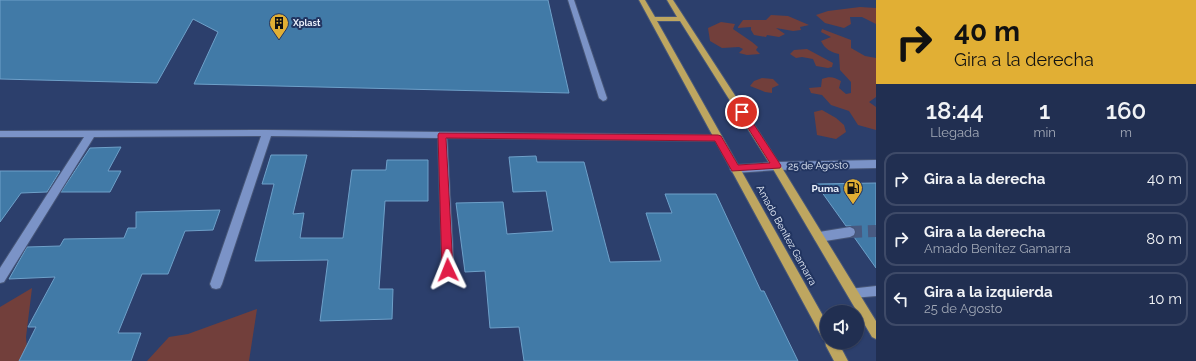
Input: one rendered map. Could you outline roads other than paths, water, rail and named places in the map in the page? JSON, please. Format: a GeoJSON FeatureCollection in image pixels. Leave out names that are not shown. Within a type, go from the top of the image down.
{"type":"FeatureCollection","features":[{"type":"Feature","properties":{"kind":"main road","name":"Amado Benítez Gamarra"},"geometry":{"type":"LineString","coordinates":[[642,0],[820,322]]}},
{"type":"Feature","properties":{"kind":"main road"},"geometry":{"type":"LineString","coordinates":[[670,0],[776,166],[876,332]]}},
{"type":"Feature","properties":{"kind":"main road"},"geometry":{"type":"LineString","coordinates":[[652,18],[681,19]]}},
{"type":"Feature","properties":{"kind":"main road"},"geometry":{"type":"LineString","coordinates":[[835,349],[841,361]]}},
{"type":"Feature","properties":{"kind":"street"},"geometry":{"type":"LineString","coordinates":[[571,0],[603,98]]}},
{"type":"Feature","properties":{"kind":"street"},"geometry":{"type":"LineString","coordinates":[[0,134],[267,133],[718,138]]}},
{"type":"Feature","properties":{"kind":"street"},"geometry":{"type":"LineString","coordinates":[[216,284],[267,133]]}},
{"type":"Feature","properties":{"kind":"street"},"geometry":{"type":"LineString","coordinates":[[0,278],[91,134]]}},
{"type":"Feature","properties":{"kind":"street"},"geometry":{"type":"LineString","coordinates":[[442,135],[448,270]]}},
{"type":"Feature","properties":{"kind":"street","name":"25 de Agosto"},"geometry":{"type":"LineString","coordinates":[[735,169],[776,166],[876,164]]}},
{"type":"Feature","properties":{"kind":"street"},"geometry":{"type":"LineString","coordinates":[[819,238],[850,232]]}},
{"type":"Feature","properties":{"kind":"street"},"geometry":{"type":"LineString","coordinates":[[852,293],[876,291]]}},
{"type":"Feature","properties":{"kind":"tunnel"},"geometry":{"type":"LineString","coordinates":[[850,232],[876,231]]}},
{"type":"Feature","properties":{"kind":"place","name":"Xplast"},"geometry":{"type":"Point","coordinates":[279,40]}},
{"type":"Feature","properties":{"kind":"place","name":"Puma"},"geometry":{"type":"Point","coordinates":[853,205]}}]}
